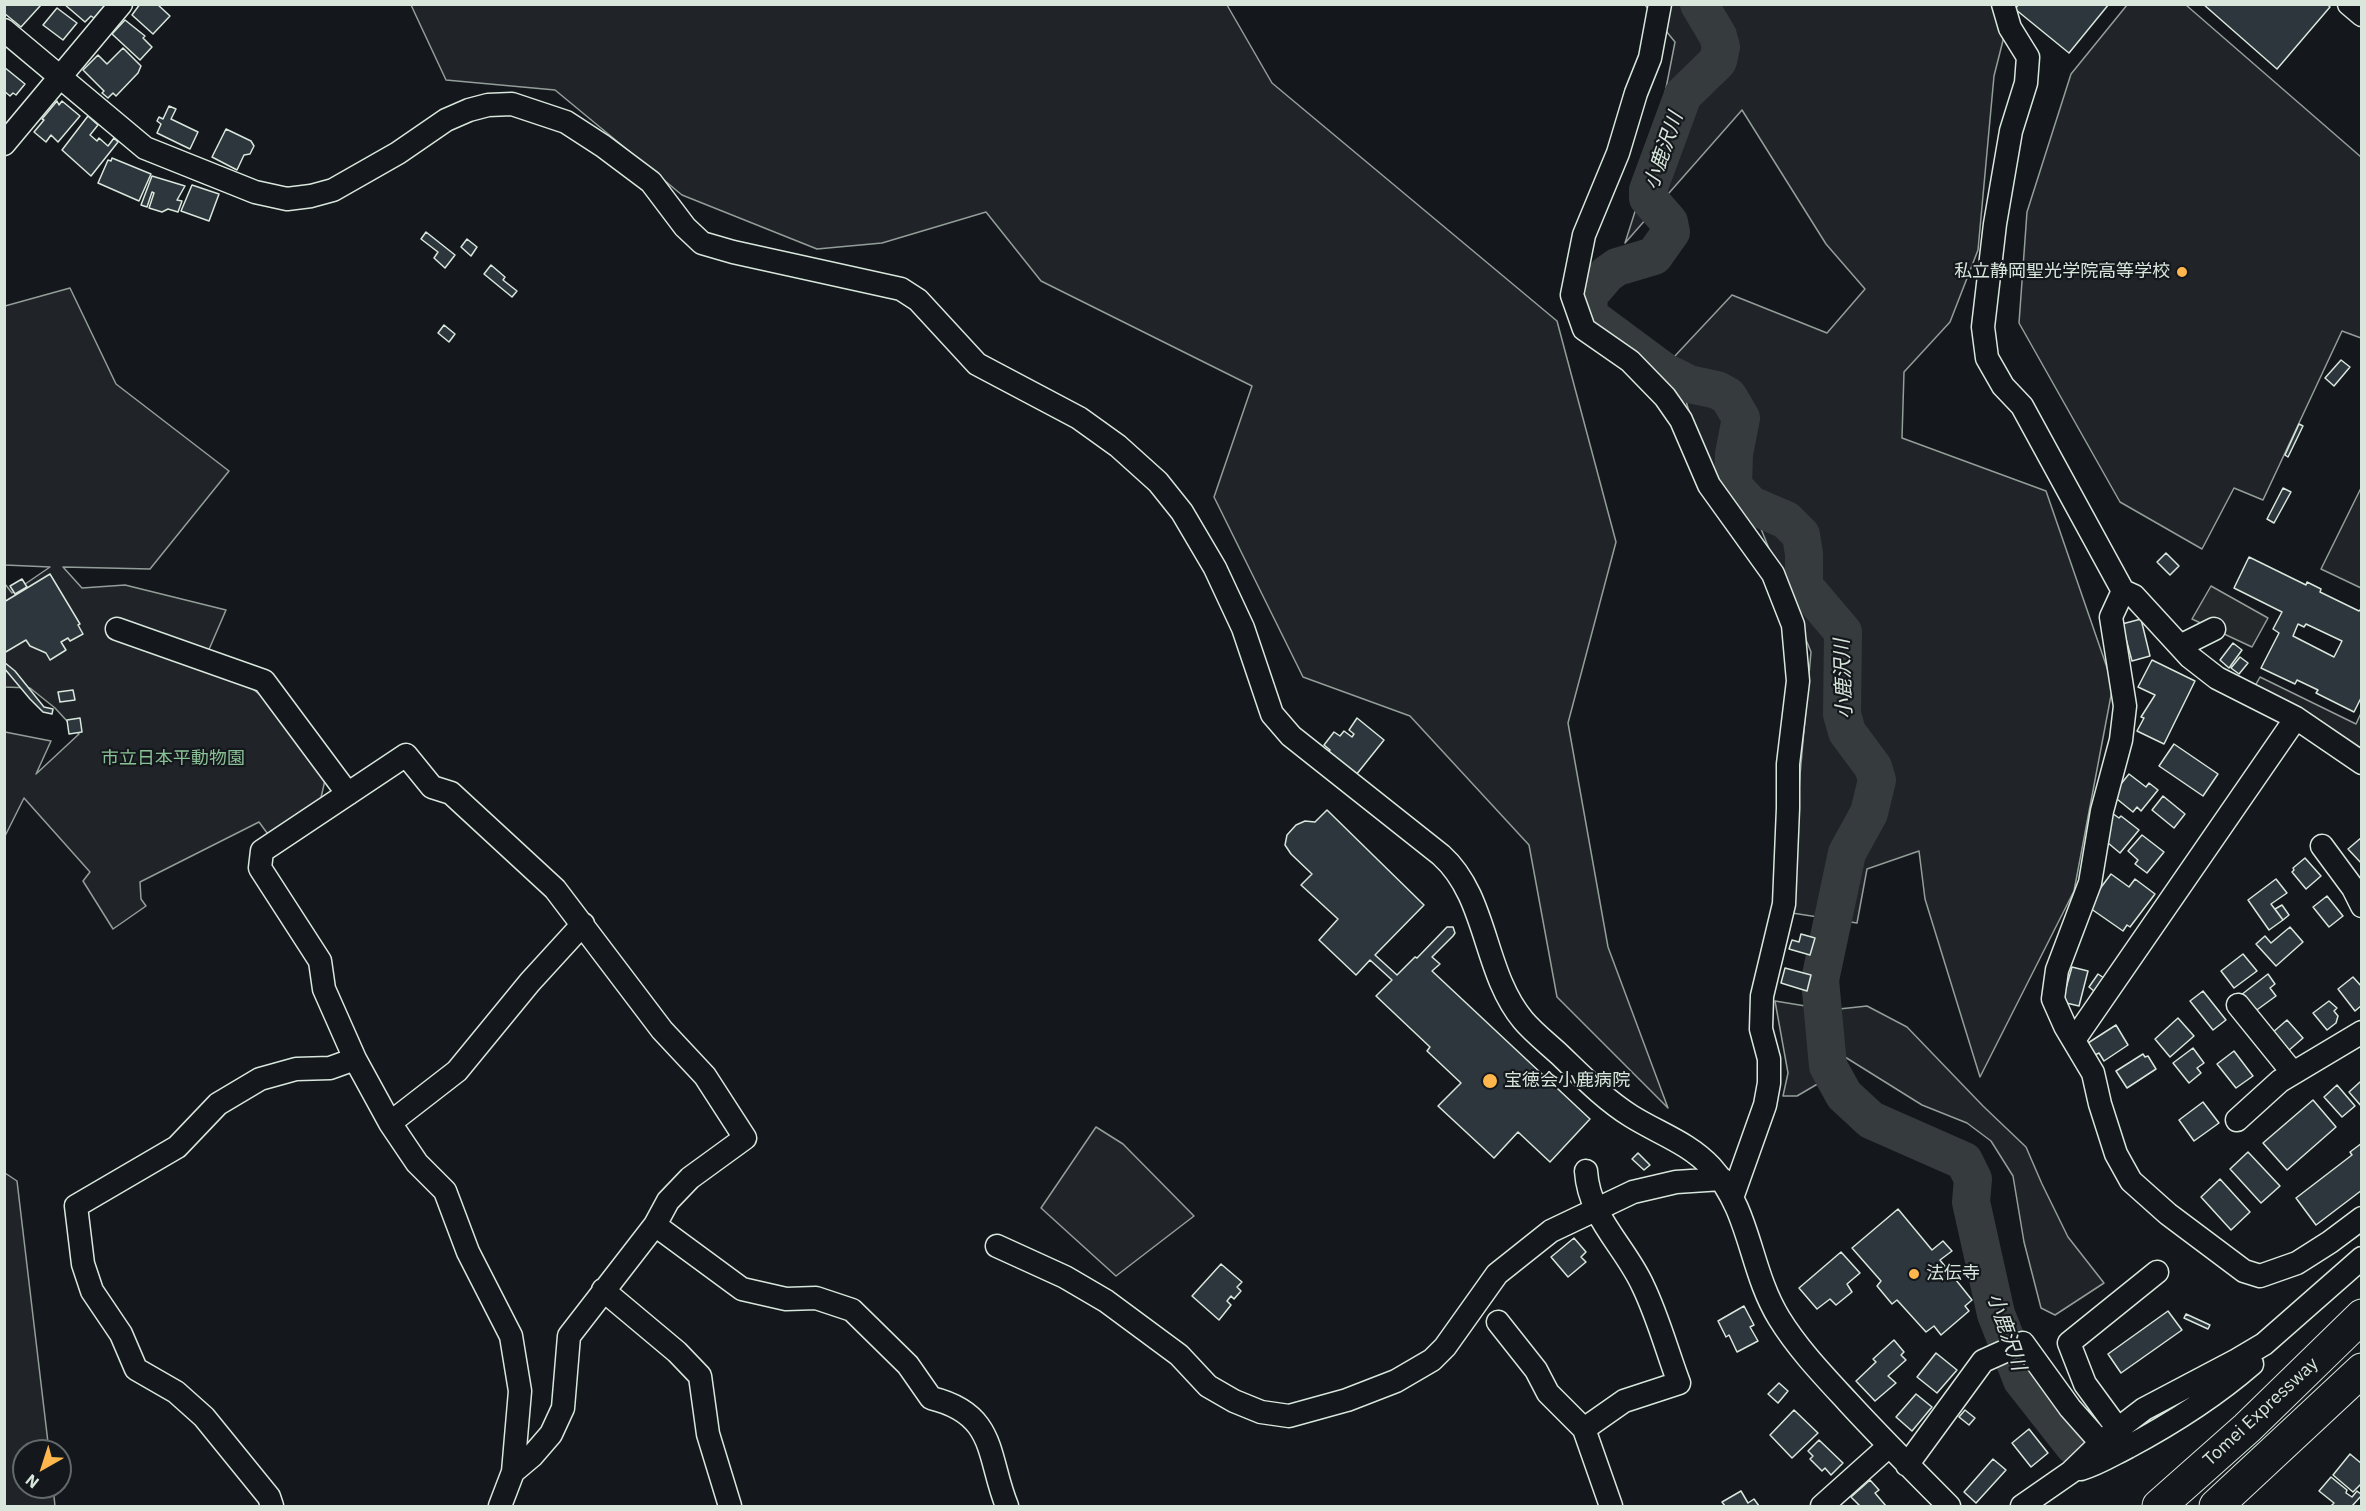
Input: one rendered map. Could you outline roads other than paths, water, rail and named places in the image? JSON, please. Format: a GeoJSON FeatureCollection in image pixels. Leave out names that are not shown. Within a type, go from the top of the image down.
{"type":"FeatureCollection","features":[{"type":"Feature","properties":{"kind":"highway","name":"Tomei Expressway"},"geometry":{"type":"LineString","coordinates":[[2159,1506],[2247,1428],[2361,1316]]}},
{"type":"Feature","properties":{"kind":"highway","name":"Tomei Expressway"},"geometry":{"type":"LineString","coordinates":[[2216,1506],[2361,1370]]}},
{"type":"Feature","properties":{"kind":"street"},"geometry":{"type":"LineString","coordinates":[[4,144],[121,4]]}},
{"type":"Feature","properties":{"kind":"street"},"geometry":{"type":"LineString","coordinates":[[1660,4],[1650,57],[1636,93],[1618,153],[1584,235],[1572,295],[1584,329],[1630,361],[1665,397],[1681,420],[1709,485],[1773,574],[1793,625],[1798,681],[1788,764],[1784,904],[1762,996],[1761,1029],[1769,1059],[1769,1083],[1766,1106],[1727,1187]]}},
{"type":"Feature","properties":{"kind":"street"},"geometry":{"type":"LineString","coordinates":[[2003,4],[2010,28],[2028,57],[2026,82],[2011,131],[1995,224],[1983,327],[1987,358],[2003,386],[2022,406],[2123,591],[2134,596],[2190,657],[2217,678],[2296,718],[2361,764]]}},
{"type":"Feature","properties":{"kind":"street"},"geometry":{"type":"LineString","coordinates":[[2349,4],[2361,15]]}},
{"type":"Feature","properties":{"kind":"street"},"geometry":{"type":"LineString","coordinates":[[4,30],[145,148],[255,192],[287,200],[333,190],[398,153],[446,120],[469,110],[488,105],[512,104],[566,122],[651,182],[685,227],[702,243],[901,289],[918,300],[977,364],[1078,418],[1118,446],[1158,482],[1182,512],[1215,568],[1243,628],[1272,714],[1291,736],[1441,855],[1458,872],[1510,1001],[1523,1020],[1597,1091],[1630,1115],[1658,1130],[1710,1165],[1727,1187],[1766,1295],[1798,1346],[1889,1446],[1949,1506]]}},
{"type":"Feature","properties":{"kind":"street"},"geometry":{"type":"LineString","coordinates":[[2123,591],[2111,617],[2125,706],[2121,740],[2102,811],[2090,883],[2057,970],[2053,999],[2065,1026],[2093,1073],[2116,1154],[2131,1181],[2168,1214],[2244,1271],[2260,1275],[2297,1263],[2330,1242],[2361,1218]]}},
{"type":"Feature","properties":{"kind":"street"},"geometry":{"type":"LineString","coordinates":[[117,629],[264,681],[348,794]]}},
{"type":"Feature","properties":{"kind":"street"},"geometry":{"type":"LineString","coordinates":[[2180,646],[2214,629]]}},
{"type":"Feature","properties":{"kind":"street"},"geometry":{"type":"LineString","coordinates":[[2074,1040],[2296,718]]}},
{"type":"Feature","properties":{"kind":"street"},"geometry":{"type":"LineString","coordinates":[[500,1506],[513,1472],[520,1391],[511,1336],[468,1252],[445,1191],[417,1163],[390,1122],[355,1059],[324,989],[320,961],[260,868],[262,851],[406,755],[432,787],[451,793],[555,889],[662,1030],[705,1076],[745,1138],[690,1178],[668,1201],[655,1225],[568,1336],[563,1408],[551,1434],[532,1456],[513,1472]]}},
{"type":"Feature","properties":{"kind":"street"},"geometry":{"type":"LineString","coordinates":[[2322,846],[2353,888],[2361,906]]}},
{"type":"Feature","properties":{"kind":"street"},"geometry":{"type":"LineString","coordinates":[[390,1122],[457,1071],[530,982],[583,924]]}},
{"type":"Feature","properties":{"kind":"street"},"geometry":{"type":"LineString","coordinates":[[2238,1005],[2293,1073]]}},
{"type":"Feature","properties":{"kind":"street"},"geometry":{"type":"LineString","coordinates":[[2237,1120],[2280,1081],[2361,1032]]}},
{"type":"Feature","properties":{"kind":"street"},"geometry":{"type":"LineString","coordinates":[[272,1506],[269,1497],[204,1417],[176,1392],[136,1369],[121,1334],[92,1291],[83,1264],[76,1206],[177,1147],[218,1104],[260,1079],[296,1069],[330,1068],[355,1059]]}},
{"type":"Feature","properties":{"kind":"street"},"geometry":{"type":"LineString","coordinates":[[1584,1429],[1624,1401],[1679,1383],[1644,1287],[1594,1209],[1586,1171]]}},
{"type":"Feature","properties":{"kind":"street"},"geometry":{"type":"LineString","coordinates":[[997,1246],[1065,1277],[1106,1300],[1179,1355],[1208,1386],[1234,1401],[1262,1412],[1289,1416],[1347,1400],[1396,1381],[1432,1360],[1445,1347],[1497,1274],[1551,1231],[1633,1192],[1665,1184],[1727,1187]]}},
{"type":"Feature","properties":{"kind":"street"},"geometry":{"type":"LineString","coordinates":[[655,1225],[742,1289],[786,1299],[816,1298],[852,1310],[908,1365],[931,1398],[949,1402],[971,1419],[986,1435],[999,1487],[1007,1506]]}},
{"type":"Feature","properties":{"kind":"street"},"geometry":{"type":"LineString","coordinates":[[2022,1506],[2071,1472],[2101,1443],[2144,1409],[2264,1344],[2361,1258]]}},
{"type":"Feature","properties":{"kind":"street"},"geometry":{"type":"LineString","coordinates":[[2118,1429],[2085,1384],[2069,1343],[2157,1272]]}},
{"type":"Feature","properties":{"kind":"street"},"geometry":{"type":"LineString","coordinates":[[2071,1472],[2093,1466],[2203,1402],[2241,1374],[2293,1328],[2343,1275]]}},
{"type":"Feature","properties":{"kind":"street"},"geometry":{"type":"LineString","coordinates":[[603,1290],[677,1352],[700,1376],[708,1434],[730,1506]]}},
{"type":"Feature","properties":{"kind":"street"},"geometry":{"type":"LineString","coordinates":[[1498,1322],[1536,1370],[1548,1393],[1584,1429],[1606,1505]]}},
{"type":"Feature","properties":{"kind":"street"},"geometry":{"type":"LineString","coordinates":[[1907,1465],[1983,1361],[2023,1343],[2070,1408],[2101,1443]]}},
{"type":"Feature","properties":{"kind":"street"},"geometry":{"type":"LineString","coordinates":[[1822,1506],[1889,1446]]}},
{"type":"Feature","properties":{"kind":"waterway","name":"小鹿沢川"},"geometry":{"type":"LineString","coordinates":[[1699,4],[1718,36],[1721,47],[1718,61],[1683,95],[1648,190],[1648,198],[1669,222],[1671,232],[1654,256],[1617,267],[1607,274],[1589,295],[1588,315],[1665,372],[1689,384],[1717,390],[1728,396],[1741,418],[1734,454],[1733,486],[1751,505],[1786,520],[1801,535],[1804,554],[1804,586],[1843,632],[1842,714],[1847,732],[1873,767],[1877,780],[1869,813],[1847,853],[1820,980],[1828,1066],[1844,1095],[1871,1120],[1964,1161],[1973,1179],[1971,1202],[1996,1314],[2022,1380],[2074,1446]]}},
{"type":"Feature","properties":{"kind":"place","name":"私立静岡聖光学院高等学校"},"geometry":{"type":"Point","coordinates":[2182,272]}},
{"type":"Feature","properties":{"kind":"place","name":"宝徳会小鹿病院"},"geometry":{"type":"Point","coordinates":[1490,1081]}},
{"type":"Feature","properties":{"kind":"place","name":"法伝寺"},"geometry":{"type":"Point","coordinates":[1914,1274]}},
{"type":"Feature","properties":{"kind":"park label","name":"市立日本平動物園"},"geometry":{"type":"Point","coordinates":[173,759]}}]}
